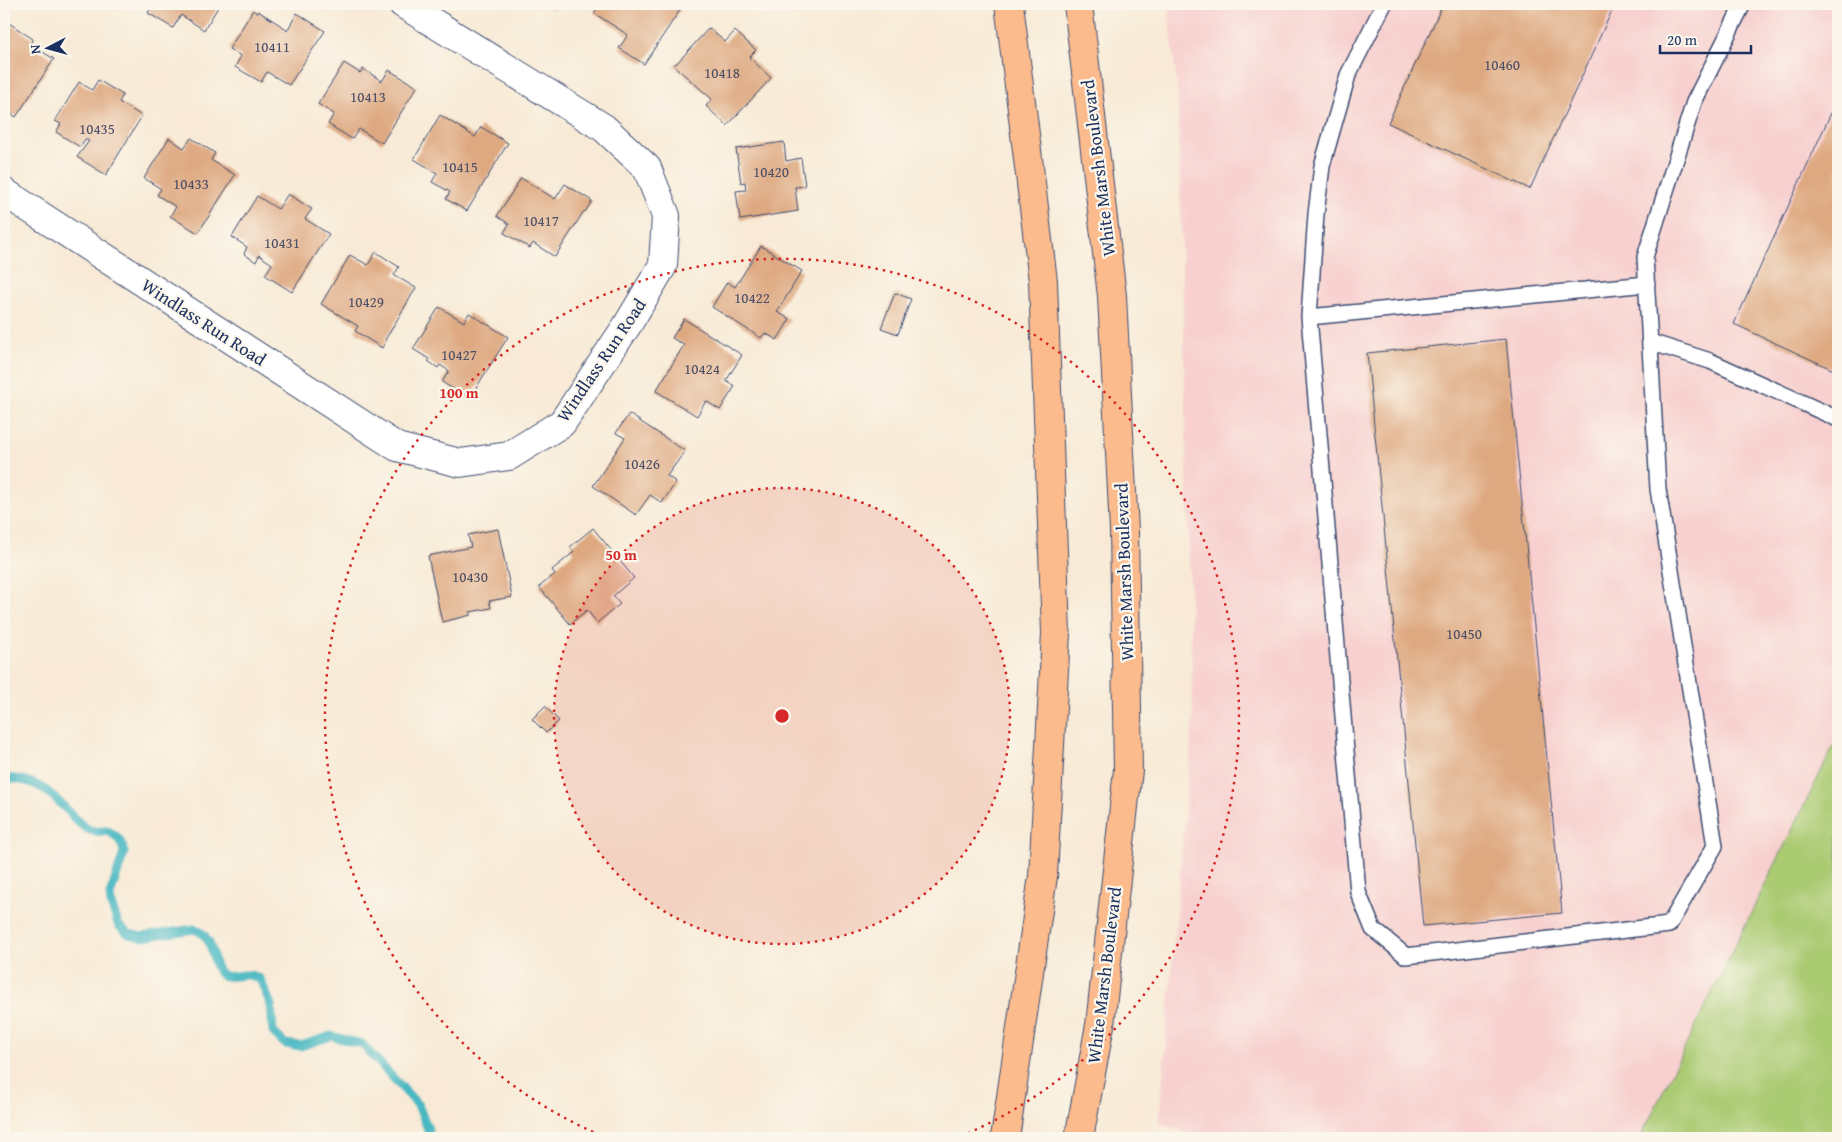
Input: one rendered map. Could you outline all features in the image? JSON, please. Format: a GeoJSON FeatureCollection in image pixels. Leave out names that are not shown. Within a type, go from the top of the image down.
{"type":"FeatureCollection","features":[{"type":"Feature","properties":{"kind":"main road"},"geometry":{"type":"LineString","coordinates":[[1005,1138],[1043,876],[1056,633],[1043,281],[1009,4]]}},
{"type":"Feature","properties":{"kind":"main road","name":"White Marsh Boulevard"},"geometry":{"type":"LineString","coordinates":[[1078,4],[1112,296],[1124,531],[1128,770],[1100,1025],[1079,1138]]}},
{"type":"Feature","properties":{"kind":"street","name":"Windlass Run Road"},"geometry":{"type":"LineString","coordinates":[[4,192],[397,447],[460,463],[509,456],[562,423],[628,324],[662,264],[666,216],[647,168],[604,128],[403,4]]}},
{"type":"Feature","properties":{"kind":"lane"},"geometry":{"type":"LineString","coordinates":[[1384,4],[1348,75],[1322,166],[1316,214],[1309,317],[1358,892],[1373,929],[1406,956],[1669,925],[1715,846],[1658,489],[1645,257],[1694,102],[1743,4]]}},
{"type":"Feature","properties":{"kind":"lane"},"geometry":{"type":"LineString","coordinates":[[1309,317],[1647,284]]}},
{"type":"Feature","properties":{"kind":"lane"},"geometry":{"type":"LineString","coordinates":[[1650,342],[1710,361],[1838,419]]}},
{"type":"Feature","properties":{"kind":"shaded area"},"geometry":{"type":"Polygon","coordinates":[[[1168,4],[1838,4],[1838,737],[1640,1138],[1202,1138],[1159,1123],[1193,717],[1178,94],[1168,4]]]}},
{"type":"Feature","properties":{"kind":"green space"},"geometry":{"type":"Polygon","coordinates":[[[1838,737],[1838,1138],[1640,1138],[1838,737]]]}},
{"type":"Feature","properties":{"kind":"building"},"geometry":{"type":"Polygon","coordinates":[[[153,4],[220,4],[204,30],[181,15],[173,28],[148,13],[153,4]]]}},
{"type":"Feature","properties":{"kind":"building"},"geometry":{"type":"Polygon","coordinates":[[[543,4],[556,4],[553,9],[543,4]]]}},
{"type":"Feature","properties":{"kind":"building"},"geometry":{"type":"Polygon","coordinates":[[[600,4],[684,4],[644,64],[619,48],[628,35],[594,13],[600,4]]]}},
{"type":"Feature","properties":{"kind":"building"},"geometry":{"type":"Polygon","coordinates":[[[1443,4],[1615,4],[1530,189],[1388,123],[1443,4]]]}},
{"type":"Feature","properties":{"kind":"building"},"geometry":{"type":"Polygon","coordinates":[[[253,10],[257,13],[258,11],[287,31],[297,13],[325,31],[289,85],[267,72],[261,82],[235,67],[241,56],[229,49],[253,10]]]}},
{"type":"Feature","properties":{"kind":"building"},"geometry":{"type":"Polygon","coordinates":[[[9,23],[33,39],[30,44],[54,59],[16,117],[4,109],[4,31],[9,23]]]}},
{"type":"Feature","properties":{"kind":"building"},"geometry":{"type":"Polygon","coordinates":[[[709,28],[725,42],[735,31],[756,50],[749,57],[771,78],[727,126],[706,106],[712,99],[673,65],[709,28]]]}},
{"type":"Feature","properties":{"kind":"building"},"geometry":{"type":"Polygon","coordinates":[[[344,63],[360,73],[363,69],[382,81],[389,70],[417,87],[382,143],[359,129],[352,139],[328,124],[334,114],[318,104],[344,63]]]}},
{"type":"Feature","properties":{"kind":"building"},"geometry":{"type":"Polygon","coordinates":[[[98,80],[123,95],[119,102],[142,116],[106,175],[77,157],[89,141],[85,139],[80,147],[56,132],[61,124],[55,121],[79,82],[92,90],[98,80]]]}},
{"type":"Feature","properties":{"kind":"building"},"geometry":{"type":"Polygon","coordinates":[[[1838,98],[1838,372],[1734,324],[1838,98]]]}},
{"type":"Feature","properties":{"kind":"building"},"geometry":{"type":"Polygon","coordinates":[[[440,115],[475,137],[481,127],[508,143],[467,211],[446,199],[450,192],[432,182],[437,173],[414,159],[440,115]]]}},
{"type":"Feature","properties":{"kind":"building"},"geometry":{"type":"Polygon","coordinates":[[[169,138],[184,148],[191,138],[215,153],[211,160],[235,175],[198,233],[170,216],[176,207],[157,195],[161,189],[144,178],[169,138]]]}},
{"type":"Feature","properties":{"kind":"building"},"geometry":{"type":"Polygon","coordinates":[[[784,142],[786,161],[801,158],[805,186],[795,187],[798,211],[740,220],[736,191],[746,190],[745,182],[741,183],[736,149],[784,142]]]}},
{"type":"Feature","properties":{"kind":"building"},"geometry":{"type":"Polygon","coordinates":[[[521,178],[555,199],[565,184],[592,201],[555,257],[533,243],[530,248],[504,233],[509,224],[497,216],[521,178]]]}},
{"type":"Feature","properties":{"kind":"building"},"geometry":{"type":"Polygon","coordinates":[[[288,194],[312,209],[305,219],[329,234],[292,292],[265,275],[272,264],[259,255],[256,262],[244,254],[247,247],[232,237],[257,196],[278,209],[288,194]]]}},
{"type":"Feature","properties":{"kind":"building"},"geometry":{"type":"Polygon","coordinates":[[[761,246],[802,271],[777,312],[790,319],[777,340],[765,333],[761,338],[712,307],[727,282],[735,287],[761,246]]]}},
{"type":"Feature","properties":{"kind":"building"},"geometry":{"type":"Polygon","coordinates":[[[376,252],[399,267],[394,275],[416,288],[382,348],[355,331],[358,326],[321,304],[350,255],[368,265],[376,252]]]}},
{"type":"Feature","properties":{"kind":"building"},"geometry":{"type":"Polygon","coordinates":[[[895,293],[911,299],[898,334],[881,328],[895,293]]]}},
{"type":"Feature","properties":{"kind":"building"},"geometry":{"type":"Polygon","coordinates":[[[439,307],[464,322],[469,313],[508,337],[469,399],[442,382],[449,371],[440,365],[438,368],[428,361],[429,359],[413,349],[439,307]]]}},
{"type":"Feature","properties":{"kind":"building"},"geometry":{"type":"Polygon","coordinates":[[[684,319],[742,355],[726,381],[735,386],[720,410],[706,401],[697,416],[656,391],[684,345],[672,338],[684,319]]]}},
{"type":"Feature","properties":{"kind":"building"},"geometry":{"type":"Polygon","coordinates":[[[1506,339],[1562,913],[1423,926],[1367,353],[1506,339]]]}},
{"type":"Feature","properties":{"kind":"building"},"geometry":{"type":"Polygon","coordinates":[[[629,414],[685,451],[667,476],[676,482],[662,503],[650,495],[636,515],[593,486],[625,438],[616,433],[629,414]]]}},
{"type":"Feature","properties":{"kind":"building"},"geometry":{"type":"Polygon","coordinates":[[[593,528],[634,578],[613,596],[620,604],[597,623],[587,610],[570,624],[539,587],[555,574],[552,570],[574,552],[570,547],[593,528]]]}},
{"type":"Feature","properties":{"kind":"building"},"geometry":{"type":"Polygon","coordinates":[[[498,529],[512,597],[489,601],[491,608],[470,612],[471,615],[442,622],[428,556],[471,547],[468,535],[498,529]]]}},
{"type":"Feature","properties":{"kind":"building"},"geometry":{"type":"Polygon","coordinates":[[[545,706],[559,721],[546,733],[532,719],[545,706]]]}},
{"type":"Feature","properties":{"kind":"waterway"},"geometry":{"type":"LineString","coordinates":[[4,778],[34,783],[55,798],[84,827],[92,831],[110,832],[118,839],[124,853],[110,895],[111,904],[119,926],[129,934],[142,937],[194,929],[202,933],[207,939],[216,967],[220,973],[225,976],[250,975],[260,979],[271,1005],[273,1032],[285,1044],[301,1046],[331,1036],[362,1044],[418,1105],[428,1129],[428,1138]]}}]}
